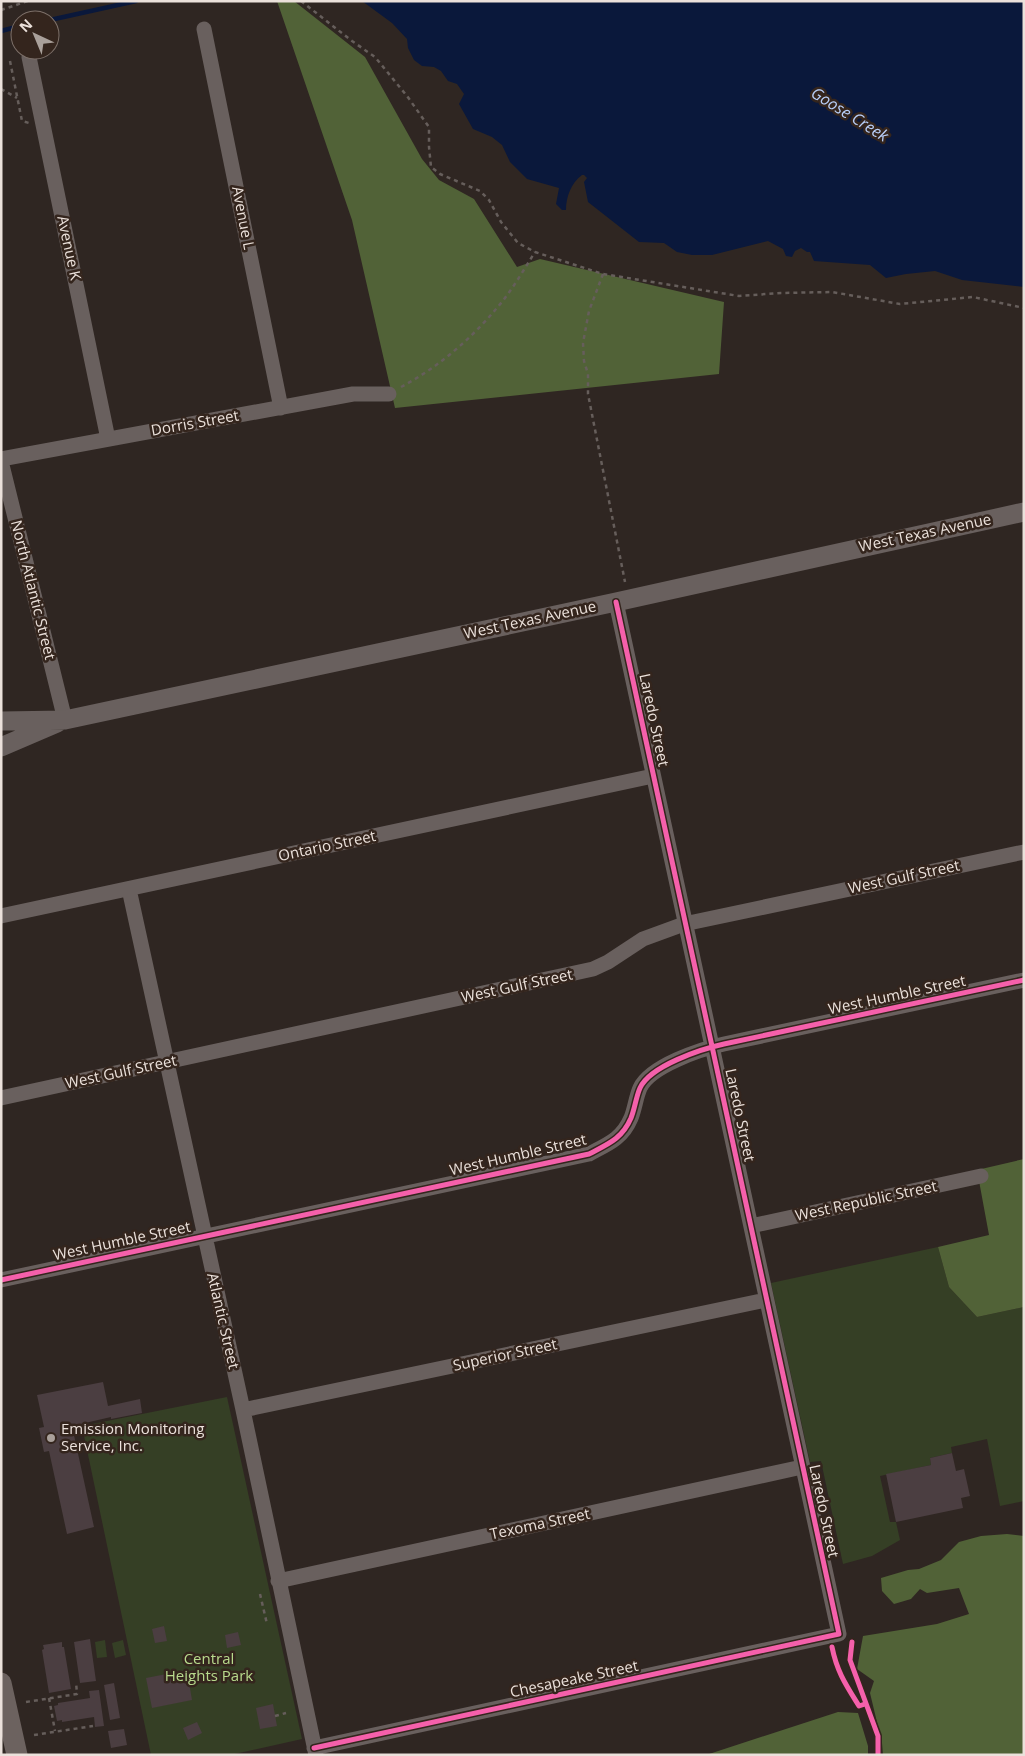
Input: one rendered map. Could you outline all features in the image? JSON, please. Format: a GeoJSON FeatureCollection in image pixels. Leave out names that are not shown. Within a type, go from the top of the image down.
{"type":"FeatureCollection","features":[{"type":"Feature","properties":{"kind":"main road"},"geometry":{"type":"LineString","coordinates":[[1,1683],[17,1755]]}},
{"type":"Feature","properties":{"kind":"street","name":"Avenue L"},"geometry":{"type":"LineString","coordinates":[[204,29],[281,408]]}},
{"type":"Feature","properties":{"kind":"street","name":"Avenue K"},"geometry":{"type":"LineString","coordinates":[[30,60],[108,439]]}},
{"type":"Feature","properties":{"kind":"street","name":"Dorris Street"},"geometry":{"type":"LineString","coordinates":[[1,460],[354,394],[389,394]]}},
{"type":"Feature","properties":{"kind":"street","name":"North Atlantic Street"},"geometry":{"type":"LineString","coordinates":[[1,460],[65,720]]}},
{"type":"Feature","properties":{"kind":"street","name":"West Texas Avenue"},"geometry":{"type":"LineString","coordinates":[[1,747],[65,720],[1024,512]]}},
{"type":"Feature","properties":{"kind":"street","name":"Laredo Street"},"geometry":{"type":"LineString","coordinates":[[622,600],[653,776],[838,1634]]}},
{"type":"Feature","properties":{"kind":"street","name":"West Texas Avenue"},"geometry":{"type":"LineString","coordinates":[[1,721],[65,720]]}},
{"type":"Feature","properties":{"kind":"street","name":"Ontario Street"},"geometry":{"type":"LineString","coordinates":[[1,916],[653,776]]}},
{"type":"Feature","properties":{"kind":"street","name":"West Gulf Street"},"geometry":{"type":"LineString","coordinates":[[1,1098],[593,969],[608,962],[643,939],[684,924],[1024,852]]}},
{"type":"Feature","properties":{"kind":"street","name":"Atlantic Street"},"geometry":{"type":"LineString","coordinates":[[129,888],[315,1751]]}},
{"type":"Feature","properties":{"kind":"street","name":"West Humble Street"},"geometry":{"type":"LineString","coordinates":[[1,1280],[589,1154],[620,1137],[631,1118],[640,1087],[653,1074],[690,1054],[712,1047],[1024,980]]}},
{"type":"Feature","properties":{"kind":"street","name":"West Republic Street"},"geometry":{"type":"LineString","coordinates":[[751,1226],[981,1176]]}},
{"type":"Feature","properties":{"kind":"street","name":"Superior Street"},"geometry":{"type":"LineString","coordinates":[[243,1410],[766,1300]]}},
{"type":"Feature","properties":{"kind":"street","name":"Texoma Street"},"geometry":{"type":"LineString","coordinates":[[278,1581],[802,1467]]}},
{"type":"Feature","properties":{"kind":"street","name":"Chesapeake Street"},"geometry":{"type":"LineString","coordinates":[[315,1751],[838,1634]]}},
{"type":"Feature","properties":{"kind":"path"},"geometry":{"type":"LineString","coordinates":[[1,10],[28,1]]}},
{"type":"Feature","properties":{"kind":"path"},"geometry":{"type":"LineString","coordinates":[[301,1],[375,57],[407,96],[429,127],[431,167],[440,174],[480,191],[489,200],[501,222],[518,243],[535,252],[604,274],[739,296],[832,292],[900,304],[973,297],[1024,308]]}},
{"type":"Feature","properties":{"kind":"path"},"geometry":{"type":"LineString","coordinates":[[10,61],[22,121],[27,124],[42,121]]}},
{"type":"Feature","properties":{"kind":"path"},"geometry":{"type":"LineString","coordinates":[[1,89],[17,98]]}},
{"type":"Feature","properties":{"kind":"path"},"geometry":{"type":"LineString","coordinates":[[389,394],[442,361],[469,337],[497,308],[535,252]]}},
{"type":"Feature","properties":{"kind":"path"},"geometry":{"type":"LineString","coordinates":[[604,274],[589,311],[583,343],[584,361],[588,374],[588,394],[622,600]]}},
{"type":"Feature","properties":{"kind":"path"},"geometry":{"type":"LineString","coordinates":[[260,1594],[266,1624]]}},
{"type":"Feature","properties":{"kind":"path"},"geometry":{"type":"LineString","coordinates":[[263,1607],[272,1604]]}},
{"type":"Feature","properties":{"kind":"path"},"geometry":{"type":"LineString","coordinates":[[26,1702],[77,1694],[76,1682]]}},
{"type":"Feature","properties":{"kind":"path"},"geometry":{"type":"LineString","coordinates":[[49,1698],[55,1732]]}},
{"type":"Feature","properties":{"kind":"path"},"geometry":{"type":"LineString","coordinates":[[275,1716],[286,1714]]}},
{"type":"Feature","properties":{"kind":"path"},"geometry":{"type":"LineString","coordinates":[[34,1735],[92,1726]]}},
{"type":"Feature","properties":{"kind":"green space"},"geometry":{"type":"Polygon","coordinates":[[[277,1],[294,1],[365,57],[422,159],[439,180],[474,199],[517,267],[540,259],[724,302],[719,374],[395,408],[352,220],[277,1]]]}},
{"type":"Feature","properties":{"kind":"green space"},"geometry":{"type":"Polygon","coordinates":[[[1024,1159],[1024,1307],[977,1317],[949,1287],[938,1247],[989,1235],[977,1170],[1024,1159]]]}},
{"type":"Feature","properties":{"kind":"green space"},"geometry":{"type":"Polygon","coordinates":[[[938,1247],[949,1287],[977,1317],[1024,1307],[1024,1501],[1000,1506],[987,1439],[951,1447],[952,1453],[930,1458],[931,1465],[880,1476],[890,1522],[896,1522],[900,1540],[872,1556],[843,1564],[821,1461],[810,1462],[771,1283],[938,1247]]]}},
{"type":"Feature","properties":{"kind":"green space","name":"Central Heights Park"},"geometry":{"type":"Polygon","coordinates":[[[227,1397],[302,1739],[230,1755],[151,1755],[82,1426],[227,1397]]]}},
{"type":"Feature","properties":{"kind":"green space"},"geometry":{"type":"Polygon","coordinates":[[[1007,1534],[1024,1536],[1024,1755],[883,1755],[870,1693],[874,1681],[857,1669],[863,1636],[937,1624],[969,1614],[959,1588],[927,1593],[920,1589],[911,1599],[894,1604],[882,1591],[881,1578],[908,1570],[919,1569],[941,1560],[959,1542],[981,1536],[1007,1534]]]}},
{"type":"Feature","properties":{"kind":"green space"},"geometry":{"type":"Polygon","coordinates":[[[105,1640],[107,1657],[97,1658],[95,1642],[105,1640]]]}},
{"type":"Feature","properties":{"kind":"green space"},"geometry":{"type":"Polygon","coordinates":[[[123,1640],[126,1655],[115,1658],[112,1643],[123,1640]]]}},
{"type":"Feature","properties":{"kind":"green space"},"geometry":{"type":"Polygon","coordinates":[[[838,1712],[858,1713],[868,1746],[868,1755],[706,1755],[838,1712]]]}},
{"type":"Feature","properties":{"kind":"water","name":"Goose Creek"},"geometry":{"type":"Polygon","coordinates":[[[362,1],[1024,1],[1024,287],[962,280],[935,271],[886,278],[870,265],[814,261],[810,252],[801,248],[795,251],[792,257],[786,256],[783,249],[768,241],[712,255],[692,255],[677,252],[664,243],[639,242],[588,202],[584,182],[587,178],[584,175],[578,178],[572,186],[568,195],[566,210],[562,210],[556,204],[559,188],[527,179],[510,162],[502,145],[492,137],[473,129],[459,104],[464,94],[457,84],[448,81],[441,71],[434,67],[422,66],[414,60],[408,48],[407,39],[392,23],[362,1]]]}},
{"type":"Feature","properties":{"kind":"building"},"geometry":{"type":"Polygon","coordinates":[[[103,1382],[108,1406],[140,1399],[142,1413],[111,1419],[111,1417],[72,1426],[94,1527],[67,1534],[49,1451],[44,1452],[39,1428],[44,1427],[37,1395],[103,1382]]]}},
{"type":"Feature","properties":{"kind":"building"},"geometry":{"type":"Polygon","coordinates":[[[952,1453],[956,1471],[964,1469],[970,1496],[961,1498],[963,1508],[896,1522],[886,1474],[931,1465],[930,1458],[952,1453]]]}},
{"type":"Feature","properties":{"kind":"building"},"geometry":{"type":"Polygon","coordinates":[[[164,1626],[167,1641],[155,1643],[152,1629],[164,1626]]]}},
{"type":"Feature","properties":{"kind":"building"},"geometry":{"type":"Polygon","coordinates":[[[238,1632],[241,1645],[227,1648],[225,1635],[238,1632]]]}},
{"type":"Feature","properties":{"kind":"building"},"geometry":{"type":"Polygon","coordinates":[[[90,1639],[96,1681],[80,1683],[74,1642],[90,1639]]]}},
{"type":"Feature","properties":{"kind":"building"},"geometry":{"type":"Polygon","coordinates":[[[62,1642],[71,1689],[49,1693],[42,1650],[44,1649],[43,1645],[62,1642]]]}},
{"type":"Feature","properties":{"kind":"building"},"geometry":{"type":"Polygon","coordinates":[[[187,1670],[192,1700],[152,1708],[146,1678],[187,1670]]]}},
{"type":"Feature","properties":{"kind":"building"},"geometry":{"type":"Polygon","coordinates":[[[114,1683],[120,1718],[110,1720],[104,1685],[114,1683]]]}},
{"type":"Feature","properties":{"kind":"building"},"geometry":{"type":"Polygon","coordinates":[[[99,1690],[104,1726],[95,1727],[94,1717],[62,1722],[62,1720],[57,1721],[54,1706],[58,1705],[58,1703],[90,1698],[89,1691],[99,1690]]]}},
{"type":"Feature","properties":{"kind":"building"},"geometry":{"type":"Polygon","coordinates":[[[273,1704],[277,1726],[260,1729],[256,1708],[273,1704]]]}},
{"type":"Feature","properties":{"kind":"building"},"geometry":{"type":"Polygon","coordinates":[[[197,1722],[202,1733],[188,1740],[183,1728],[197,1722]]]}},
{"type":"Feature","properties":{"kind":"building"},"geometry":{"type":"Polygon","coordinates":[[[124,1729],[127,1745],[111,1748],[108,1731],[124,1729]]]}},
{"type":"Feature","properties":{"kind":"waterway"},"geometry":{"type":"LineString","coordinates":[[60,18],[136,1]]}},
{"type":"Feature","properties":{"kind":"waterway"},"geometry":{"type":"LineString","coordinates":[[1,31],[10,29]]}},
{"type":"Feature","properties":{"kind":"cycle path"},"geometry":{"type":"LineString","coordinates":[[314,1748],[839,1634],[616,602]]}},
{"type":"Feature","properties":{"kind":"cycle path"},"geometry":{"type":"LineString","coordinates":[[1,1280],[589,1154],[614,1140],[623,1131],[631,1118],[640,1088],[646,1080],[665,1066],[690,1054],[724,1044],[1024,980]]}},
{"type":"Feature","properties":{"kind":"cycle path"},"geometry":{"type":"LineString","coordinates":[[852,1642],[850,1660],[878,1736],[878,1755]]}},
{"type":"Feature","properties":{"kind":"cycle path"},"geometry":{"type":"LineString","coordinates":[[832,1647],[836,1664],[846,1685],[859,1706],[865,1704]]}},
{"type":"Feature","properties":{"kind":"place","name":"Emission Monitoring Service, Inc."},"geometry":{"type":"Point","coordinates":[51,1438]}}]}
